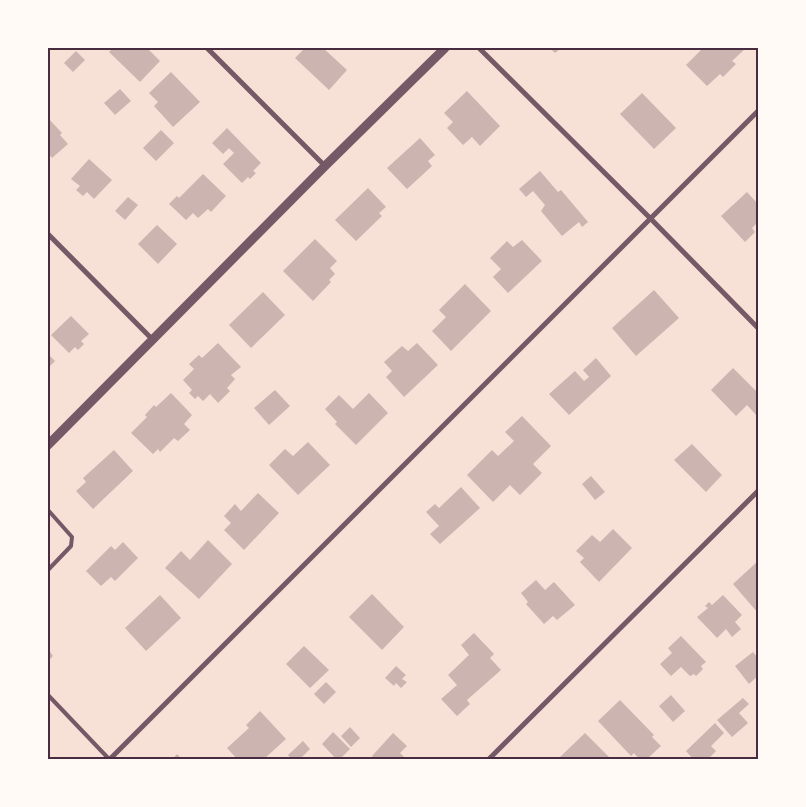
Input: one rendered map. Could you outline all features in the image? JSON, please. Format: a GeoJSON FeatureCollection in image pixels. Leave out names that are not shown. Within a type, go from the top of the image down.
{"type":"FeatureCollection","features":[{"type":"Feature","properties":{"kind":"street"},"geometry":{"type":"LineString","coordinates":[[207,48],[324,166]]}},
{"type":"Feature","properties":{"kind":"street"},"geometry":{"type":"LineString","coordinates":[[48,445],[324,166],[445,48]]}},
{"type":"Feature","properties":{"kind":"street"},"geometry":{"type":"LineString","coordinates":[[479,48],[758,328]]}},
{"type":"Feature","properties":{"kind":"street"},"geometry":{"type":"LineString","coordinates":[[109,759],[758,112]]}},
{"type":"Feature","properties":{"kind":"street"},"geometry":{"type":"LineString","coordinates":[[48,234],[152,339]]}},
{"type":"Feature","properties":{"kind":"street"},"geometry":{"type":"LineString","coordinates":[[488,760],[758,491]]}},
{"type":"Feature","properties":{"kind":"lane"},"geometry":{"type":"LineString","coordinates":[[48,510],[72,537],[71,546],[48,570]]}},
{"type":"Feature","properties":{"kind":"lane"},"geometry":{"type":"LineString","coordinates":[[48,695],[109,759]]}},
{"type":"Feature","properties":{"kind":"building"},"geometry":{"type":"Polygon","coordinates":[[[113,48],[147,48],[160,61],[140,82],[109,52],[113,48]]]}},
{"type":"Feature","properties":{"kind":"building"},"geometry":{"type":"Polygon","coordinates":[[[305,48],[323,48],[347,70],[329,90],[295,58],[305,48]]]}},
{"type":"Feature","properties":{"kind":"building"},"geometry":{"type":"Polygon","coordinates":[[[550,48],[561,48],[555,53],[550,48]]]}},
{"type":"Feature","properties":{"kind":"building"},"geometry":{"type":"Polygon","coordinates":[[[703,48],[745,49],[732,61],[736,64],[723,77],[720,74],[707,86],[686,65],[703,48]]]}},
{"type":"Feature","properties":{"kind":"building"},"geometry":{"type":"Polygon","coordinates":[[[76,51],[85,60],[73,72],[64,63],[76,51]]]}},
{"type":"Feature","properties":{"kind":"building"},"geometry":{"type":"Polygon","coordinates":[[[171,72],[200,102],[173,127],[154,106],[158,102],[149,93],[171,72]]]}},
{"type":"Feature","properties":{"kind":"building"},"geometry":{"type":"Polygon","coordinates":[[[120,89],[131,101],[115,115],[104,103],[120,89]]]}},
{"type":"Feature","properties":{"kind":"building"},"geometry":{"type":"Polygon","coordinates":[[[467,91],[500,126],[480,146],[472,137],[463,145],[447,128],[453,122],[444,113],[467,91]]]}},
{"type":"Feature","properties":{"kind":"building"},"geometry":{"type":"Polygon","coordinates":[[[642,93],[676,128],[654,149],[620,114],[642,93]]]}},
{"type":"Feature","properties":{"kind":"building"},"geometry":{"type":"Polygon","coordinates":[[[48,118],[62,133],[60,135],[68,144],[52,158],[48,153],[48,118]]]}},
{"type":"Feature","properties":{"kind":"building"},"geometry":{"type":"Polygon","coordinates":[[[227,128],[261,163],[253,171],[256,173],[242,183],[223,164],[234,153],[229,148],[223,154],[212,143],[227,128]]]}},
{"type":"Feature","properties":{"kind":"building"},"geometry":{"type":"Polygon","coordinates":[[[161,130],[174,143],[156,161],[143,148],[161,130]]]}},
{"type":"Feature","properties":{"kind":"building"},"geometry":{"type":"Polygon","coordinates":[[[420,138],[435,155],[428,161],[432,166],[407,189],[387,168],[420,138]]]}},
{"type":"Feature","properties":{"kind":"building"},"geometry":{"type":"Polygon","coordinates":[[[89,159],[112,180],[94,199],[87,192],[83,196],[76,190],[80,186],[71,179],[89,159]]]}},
{"type":"Feature","properties":{"kind":"building"},"geometry":{"type":"Polygon","coordinates":[[[540,171],[558,192],[561,190],[588,222],[582,227],[579,222],[562,236],[541,211],[545,205],[533,191],[526,197],[519,189],[540,171]]]}},
{"type":"Feature","properties":{"kind":"building"},"geometry":{"type":"Polygon","coordinates":[[[203,174],[226,196],[211,212],[208,209],[198,218],[193,213],[186,220],[169,204],[177,196],[179,198],[203,174]]]}},
{"type":"Feature","properties":{"kind":"building"},"geometry":{"type":"Polygon","coordinates":[[[368,188],[386,207],[379,213],[382,216],[356,241],[335,220],[368,188]]]}},
{"type":"Feature","properties":{"kind":"building"},"geometry":{"type":"Polygon","coordinates":[[[747,192],[758,204],[758,222],[752,228],[755,232],[745,242],[721,216],[747,192]]]}},
{"type":"Feature","properties":{"kind":"building"},"geometry":{"type":"Polygon","coordinates":[[[128,197],[138,205],[125,220],[115,211],[128,197]]]}},
{"type":"Feature","properties":{"kind":"building"},"geometry":{"type":"Polygon","coordinates":[[[157,225],[177,244],[158,264],[138,244],[157,225]]]}},
{"type":"Feature","properties":{"kind":"building"},"geometry":{"type":"Polygon","coordinates":[[[315,239],[337,261],[330,268],[335,274],[329,280],[331,282],[313,301],[283,271],[315,239]]]}},
{"type":"Feature","properties":{"kind":"building"},"geometry":{"type":"Polygon","coordinates":[[[522,240],[542,261],[508,293],[493,277],[501,269],[490,258],[507,241],[513,247],[522,240]]]}},
{"type":"Feature","properties":{"kind":"building"},"geometry":{"type":"Polygon","coordinates":[[[465,284],[491,311],[451,351],[432,331],[446,317],[439,310],[465,284]]]}},
{"type":"Feature","properties":{"kind":"building"},"geometry":{"type":"Polygon","coordinates":[[[654,290],[679,318],[636,356],[612,328],[654,290]]]}},
{"type":"Feature","properties":{"kind":"building"},"geometry":{"type":"Polygon","coordinates":[[[263,292],[285,315],[251,348],[229,325],[263,292]]]}},
{"type":"Feature","properties":{"kind":"building"},"geometry":{"type":"Polygon","coordinates":[[[71,316],[89,334],[81,341],[84,344],[78,350],[75,347],[69,353],[51,335],[71,316]]]}},
{"type":"Feature","properties":{"kind":"building"},"geometry":{"type":"Polygon","coordinates":[[[218,343],[241,367],[231,375],[235,379],[227,388],[230,391],[218,403],[210,394],[203,401],[198,396],[195,399],[189,393],[192,390],[183,380],[194,369],[189,364],[199,355],[202,358],[218,343]]]}},
{"type":"Feature","properties":{"kind":"building"},"geometry":{"type":"Polygon","coordinates":[[[417,343],[438,365],[404,397],[386,377],[392,371],[384,362],[402,346],[408,351],[417,343]]]}},
{"type":"Feature","properties":{"kind":"building"},"geometry":{"type":"Polygon","coordinates":[[[48,354],[55,361],[48,368],[48,354]]]}},
{"type":"Feature","properties":{"kind":"building"},"geometry":{"type":"Polygon","coordinates":[[[596,358],[611,376],[569,415],[549,394],[575,371],[584,381],[589,377],[583,370],[596,358]]]}},
{"type":"Feature","properties":{"kind":"building"},"geometry":{"type":"Polygon","coordinates":[[[733,368],[758,393],[758,417],[747,405],[736,416],[711,390],[733,368]]]}},
{"type":"Feature","properties":{"kind":"building"},"geometry":{"type":"Polygon","coordinates":[[[275,390],[290,406],[269,425],[254,408],[275,390]]]}},
{"type":"Feature","properties":{"kind":"building"},"geometry":{"type":"Polygon","coordinates":[[[171,393],[192,415],[184,424],[190,430],[178,441],[174,438],[160,452],[158,449],[153,454],[131,433],[147,417],[145,415],[154,405],[156,407],[171,393]]]}},
{"type":"Feature","properties":{"kind":"building"},"geometry":{"type":"Polygon","coordinates":[[[369,393],[388,413],[356,445],[335,424],[337,422],[325,409],[339,395],[353,409],[369,393]]]}},
{"type":"Feature","properties":{"kind":"building"},"geometry":{"type":"Polygon","coordinates":[[[522,416],[551,446],[533,464],[542,473],[520,495],[510,485],[493,502],[467,475],[492,450],[498,456],[514,441],[505,432],[522,416]]]}},
{"type":"Feature","properties":{"kind":"building"},"geometry":{"type":"Polygon","coordinates":[[[308,442],[330,465],[298,495],[269,465],[285,449],[293,456],[308,442]]]}},
{"type":"Feature","properties":{"kind":"building"},"geometry":{"type":"Polygon","coordinates":[[[692,444],[722,475],[706,492],[674,460],[692,444]]]}},
{"type":"Feature","properties":{"kind":"building"},"geometry":{"type":"Polygon","coordinates":[[[114,450],[133,471],[93,509],[76,491],[86,482],[83,478],[114,450]]]}},
{"type":"Feature","properties":{"kind":"building"},"geometry":{"type":"Polygon","coordinates":[[[591,476],[605,492],[595,500],[582,484],[591,476]]]}},
{"type":"Feature","properties":{"kind":"building"},"geometry":{"type":"Polygon","coordinates":[[[461,487],[480,508],[440,544],[430,534],[439,526],[426,512],[435,504],[439,508],[461,487]]]}},
{"type":"Feature","properties":{"kind":"building"},"geometry":{"type":"Polygon","coordinates":[[[258,493],[279,513],[244,550],[224,530],[231,523],[224,516],[235,504],[241,511],[258,493]]]}},
{"type":"Feature","properties":{"kind":"building"},"geometry":{"type":"Polygon","coordinates":[[[613,529],[632,548],[599,582],[580,562],[584,558],[576,551],[592,535],[600,542],[613,529]]]}},
{"type":"Feature","properties":{"kind":"building"},"geometry":{"type":"Polygon","coordinates":[[[208,540],[232,564],[199,599],[165,568],[181,551],[190,560],[208,540]]]}},
{"type":"Feature","properties":{"kind":"building"},"geometry":{"type":"Polygon","coordinates":[[[123,542],[138,558],[115,581],[111,577],[101,586],[86,571],[111,546],[115,550],[123,542]]]}},
{"type":"Feature","properties":{"kind":"building"},"geometry":{"type":"Polygon","coordinates":[[[758,561],[758,613],[733,584],[758,561]]]}},
{"type":"Feature","properties":{"kind":"building"},"geometry":{"type":"Polygon","coordinates":[[[536,580],[545,590],[554,582],[575,605],[557,620],[553,616],[544,624],[526,604],[528,602],[521,593],[536,580]]]}},
{"type":"Feature","properties":{"kind":"building"},"geometry":{"type":"Polygon","coordinates":[[[372,594],[404,627],[382,650],[349,617],[372,594]]]}},
{"type":"Feature","properties":{"kind":"building"},"geometry":{"type":"Polygon","coordinates":[[[160,595],[181,618],[146,651],[125,628],[160,595]]]}},
{"type":"Feature","properties":{"kind":"building"},"geometry":{"type":"Polygon","coordinates":[[[723,595],[742,615],[735,622],[741,629],[732,637],[726,629],[717,638],[697,617],[708,608],[705,606],[709,602],[712,605],[723,595]]]}},
{"type":"Feature","properties":{"kind":"building"},"geometry":{"type":"Polygon","coordinates":[[[474,633],[494,654],[490,658],[501,670],[467,700],[470,704],[457,716],[441,699],[457,685],[448,675],[469,655],[461,645],[474,633]]]}},
{"type":"Feature","properties":{"kind":"building"},"geometry":{"type":"Polygon","coordinates":[[[681,636],[706,662],[701,666],[703,669],[696,676],[694,674],[690,676],[681,667],[671,676],[660,664],[672,653],[668,648],[681,636]]]}},
{"type":"Feature","properties":{"kind":"building"},"geometry":{"type":"Polygon","coordinates":[[[304,646],[329,670],[310,688],[286,664],[304,646]]]}},
{"type":"Feature","properties":{"kind":"building"},"geometry":{"type":"Polygon","coordinates":[[[48,649],[53,656],[48,661],[48,649]]]}},
{"type":"Feature","properties":{"kind":"building"},"geometry":{"type":"Polygon","coordinates":[[[753,652],[758,658],[758,676],[749,684],[735,666],[753,652]]]}},
{"type":"Feature","properties":{"kind":"building"},"geometry":{"type":"Polygon","coordinates":[[[396,666],[406,675],[402,679],[407,682],[401,688],[396,683],[394,686],[385,678],[396,666]]]}},
{"type":"Feature","properties":{"kind":"building"},"geometry":{"type":"Polygon","coordinates":[[[326,682],[336,692],[324,704],[314,694],[326,682]]]}},
{"type":"Feature","properties":{"kind":"building"},"geometry":{"type":"Polygon","coordinates":[[[671,695],[685,711],[673,722],[659,706],[671,695]]]}},
{"type":"Feature","properties":{"kind":"building"},"geometry":{"type":"Polygon","coordinates":[[[743,698],[749,704],[739,713],[748,723],[732,737],[717,720],[743,698]]]}},
{"type":"Feature","properties":{"kind":"building"},"geometry":{"type":"Polygon","coordinates":[[[620,700],[654,735],[652,737],[661,746],[646,760],[640,760],[634,753],[631,756],[598,721],[620,700]]]}},
{"type":"Feature","properties":{"kind":"building"},"geometry":{"type":"Polygon","coordinates":[[[260,711],[286,739],[264,759],[238,760],[227,748],[249,728],[246,725],[260,711]]]}},
{"type":"Feature","properties":{"kind":"building"},"geometry":{"type":"Polygon","coordinates":[[[715,723],[724,733],[711,746],[716,751],[710,757],[712,758],[710,760],[694,760],[686,751],[715,723]]]}},
{"type":"Feature","properties":{"kind":"building"},"geometry":{"type":"Polygon","coordinates":[[[350,727],[360,738],[351,747],[341,736],[350,727]]]}},
{"type":"Feature","properties":{"kind":"building"},"geometry":{"type":"Polygon","coordinates":[[[333,732],[350,749],[339,760],[322,744],[333,732]]]}},
{"type":"Feature","properties":{"kind":"building"},"geometry":{"type":"Polygon","coordinates":[[[393,733],[407,746],[400,753],[404,757],[402,760],[373,760],[372,756],[393,733]]]}},
{"type":"Feature","properties":{"kind":"building"},"geometry":{"type":"Polygon","coordinates":[[[585,733],[610,758],[562,760],[560,757],[585,733]]]}},
{"type":"Feature","properties":{"kind":"building"},"geometry":{"type":"Polygon","coordinates":[[[303,741],[310,749],[299,760],[292,760],[288,755],[303,741]]]}},
{"type":"Feature","properties":{"kind":"building"},"geometry":{"type":"Polygon","coordinates":[[[177,754],[183,760],[172,760],[177,754]]]}}]}
